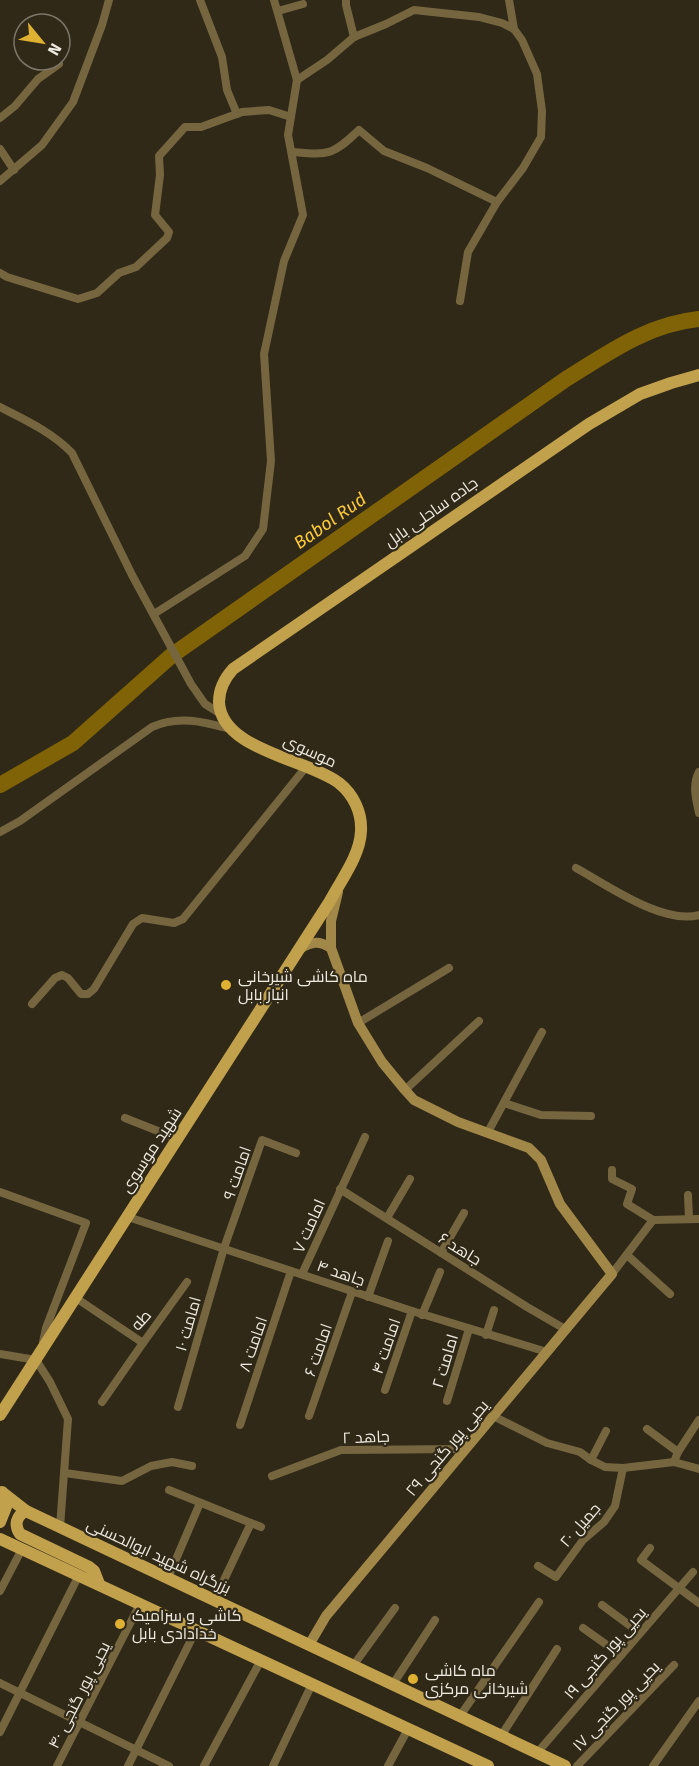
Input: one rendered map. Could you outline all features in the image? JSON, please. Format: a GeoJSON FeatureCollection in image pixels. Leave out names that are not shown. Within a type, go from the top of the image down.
{"type":"FeatureCollection","features":[{"type":"Feature","properties":{"kind":"main road","name":"جاده ساحلی بابل"},"geometry":{"type":"LineString","coordinates":[[221,714],[219,702],[221,690],[232,669],[589,424],[640,394],[671,382],[699,375]]}},
{"type":"Feature","properties":{"kind":"main road","name":"موسوی"},"geometry":{"type":"LineString","coordinates":[[221,714],[230,729],[245,740],[338,783],[350,795],[358,811],[361,828],[359,846],[330,901]]}},
{"type":"Feature","properties":{"kind":"main road"},"geometry":{"type":"LineString","coordinates":[[343,877],[331,921],[331,948],[358,1023],[377,1055],[414,1100],[458,1122],[529,1148],[541,1160],[560,1204],[612,1274]]}},
{"type":"Feature","properties":{"kind":"main road","name":"شهید موسوی"},"geometry":{"type":"LineString","coordinates":[[0,1415],[330,901]]}},
{"type":"Feature","properties":{"kind":"main road"},"geometry":{"type":"LineString","coordinates":[[299,949],[312,942],[324,943],[331,948]]}},
{"type":"Feature","properties":{"kind":"main road","name":"یحیی پور گنجی ۲۹"},"geometry":{"type":"LineString","coordinates":[[309,1645],[326,1616],[612,1274]]}},
{"type":"Feature","properties":{"kind":"main road"},"geometry":{"type":"LineString","coordinates":[[0,1522],[6,1507],[2,1491]]}},
{"type":"Feature","properties":{"kind":"main road","name":"بزرگراه شهید ابوالحسنی"},"geometry":{"type":"LineString","coordinates":[[2,1491],[26,1511],[565,1766]]}},
{"type":"Feature","properties":{"kind":"main road"},"geometry":{"type":"LineString","coordinates":[[26,1511],[16,1521],[20,1534],[89,1567],[99,1584]]}},
{"type":"Feature","properties":{"kind":"main road"},"geometry":{"type":"LineString","coordinates":[[0,1539],[488,1766]]}},
{"type":"Feature","properties":{"kind":"street"},"geometry":{"type":"LineString","coordinates":[[0,181],[42,145],[73,102],[109,0]]}},
{"type":"Feature","properties":{"kind":"street"},"geometry":{"type":"LineString","coordinates":[[200,0],[222,57],[227,90],[237,114]]}},
{"type":"Feature","properties":{"kind":"street"},"geometry":{"type":"LineString","coordinates":[[154,614],[245,556],[263,530],[271,461],[264,354],[284,261],[303,215],[288,135],[297,80],[274,0]]}},
{"type":"Feature","properties":{"kind":"street"},"geometry":{"type":"LineString","coordinates":[[346,0],[354,37]]}},
{"type":"Feature","properties":{"kind":"street"},"geometry":{"type":"LineString","coordinates":[[460,301],[468,252],[496,202],[523,168],[541,137],[542,111],[537,74],[522,40],[514,29],[509,0]]}},
{"type":"Feature","properties":{"kind":"street"},"geometry":{"type":"LineString","coordinates":[[278,11],[303,4]]}},
{"type":"Feature","properties":{"kind":"street"},"geometry":{"type":"LineString","coordinates":[[297,80],[327,60],[354,37],[414,10],[479,17],[514,29]]}},
{"type":"Feature","properties":{"kind":"street"},"geometry":{"type":"LineString","coordinates":[[0,118],[48,72]]}},
{"type":"Feature","properties":{"kind":"street"},"geometry":{"type":"LineString","coordinates":[[0,273],[7,278],[78,299],[97,293],[119,273],[136,267],[167,238],[169,232],[155,215],[160,175],[159,156],[185,127],[201,127],[242,112],[270,110],[291,117]]}},
{"type":"Feature","properties":{"kind":"street"},"geometry":{"type":"LineString","coordinates":[[292,152],[324,155],[340,148],[359,130],[384,151],[427,168],[496,202]]}},
{"type":"Feature","properties":{"kind":"street"},"geometry":{"type":"LineString","coordinates":[[0,149],[14,170]]}},
{"type":"Feature","properties":{"kind":"street"},"geometry":{"type":"LineString","coordinates":[[0,407],[43,429],[72,453],[132,575],[191,684],[205,704],[221,714]]}},
{"type":"Feature","properties":{"kind":"street"},"geometry":{"type":"LineString","coordinates":[[0,832],[20,821],[152,727],[164,722],[192,720],[230,729]]}},
{"type":"Feature","properties":{"kind":"street"},"geometry":{"type":"LineString","coordinates":[[32,1004],[56,978],[62,975],[68,978],[81,994],[88,994],[94,989],[133,924],[142,918],[174,923],[183,919],[306,767]]}},
{"type":"Feature","properties":{"kind":"street"},"geometry":{"type":"LineString","coordinates":[[699,772],[694,787],[699,813]]}},
{"type":"Feature","properties":{"kind":"street"},"geometry":{"type":"LineString","coordinates":[[576,868],[652,908],[684,918],[699,915]]}},
{"type":"Feature","properties":{"kind":"street"},"geometry":{"type":"LineString","coordinates":[[358,1023],[449,968]]}},
{"type":"Feature","properties":{"kind":"street"},"geometry":{"type":"LineString","coordinates":[[405,1090],[479,1021]]}},
{"type":"Feature","properties":{"kind":"street"},"geometry":{"type":"LineString","coordinates":[[488,1132],[542,1032]]}},
{"type":"Feature","properties":{"kind":"street"},"geometry":{"type":"LineString","coordinates":[[504,1103],[542,1115],[591,1116]]}},
{"type":"Feature","properties":{"kind":"street"},"geometry":{"type":"LineString","coordinates":[[125,1118],[178,1139]]}},
{"type":"Feature","properties":{"kind":"street","name":"امامت ۷"},"geometry":{"type":"LineString","coordinates":[[302,1274],[365,1137]]}},
{"type":"Feature","properties":{"kind":"street","name":"امامت ۹"},"geometry":{"type":"LineString","coordinates":[[224,1248],[262,1140],[296,1153]]}},
{"type":"Feature","properties":{"kind":"street"},"geometry":{"type":"LineString","coordinates":[[612,1170],[612,1179],[632,1189],[627,1204],[653,1220],[699,1219]]}},
{"type":"Feature","properties":{"kind":"street"},"geometry":{"type":"LineString","coordinates":[[387,1218],[410,1179]]}},
{"type":"Feature","properties":{"kind":"street","name":"جاهد ۶"},"geometry":{"type":"LineString","coordinates":[[340,1189],[526,1307],[566,1329]]}},
{"type":"Feature","properties":{"kind":"street"},"geometry":{"type":"LineString","coordinates":[[0,1192],[86,1222],[46,1328],[39,1356],[68,1419],[60,1527]]}},
{"type":"Feature","properties":{"kind":"street"},"geometry":{"type":"LineString","coordinates":[[688,1195],[689,1218]]}},
{"type":"Feature","properties":{"kind":"street"},"geometry":{"type":"LineString","coordinates":[[441,1253],[464,1213]]}},
{"type":"Feature","properties":{"kind":"street","name":"جاهد ۴"},"geometry":{"type":"LineString","coordinates":[[128,1217],[422,1315],[547,1352]]}},
{"type":"Feature","properties":{"kind":"street"},"geometry":{"type":"LineString","coordinates":[[612,1274],[653,1220]]}},
{"type":"Feature","properties":{"kind":"street"},"geometry":{"type":"LineString","coordinates":[[368,1297],[388,1241]]}},
{"type":"Feature","properties":{"kind":"street","name":"امامت ۱۰"},"geometry":{"type":"LineString","coordinates":[[178,1407],[224,1248]]}},
{"type":"Feature","properties":{"kind":"street"},"geometry":{"type":"LineString","coordinates":[[627,1255],[670,1294]]}},
{"type":"Feature","properties":{"kind":"street","name":"امامت ۸"},"geometry":{"type":"LineString","coordinates":[[240,1425],[291,1270]]}},
{"type":"Feature","properties":{"kind":"street"},"geometry":{"type":"LineString","coordinates":[[422,1315],[440,1272]]}},
{"type":"Feature","properties":{"kind":"street","name":"طه"},"geometry":{"type":"LineString","coordinates":[[76,1298],[143,1343],[187,1282]]}},
{"type":"Feature","properties":{"kind":"street","name":"امامت ۶"},"geometry":{"type":"LineString","coordinates":[[309,1416],[352,1292]]}},
{"type":"Feature","properties":{"kind":"street"},"geometry":{"type":"LineString","coordinates":[[486,1335],[494,1310]]}},
{"type":"Feature","properties":{"kind":"street","name":"امامت ۴"},"geometry":{"type":"LineString","coordinates":[[385,1390],[412,1311]]}},
{"type":"Feature","properties":{"kind":"street","name":"امامت ۲"},"geometry":{"type":"LineString","coordinates":[[447,1401],[469,1329]]}},
{"type":"Feature","properties":{"kind":"street"},"geometry":{"type":"LineString","coordinates":[[102,1402],[143,1343]]}},
{"type":"Feature","properties":{"kind":"street"},"geometry":{"type":"LineString","coordinates":[[0,1354],[39,1356]]}},
{"type":"Feature","properties":{"kind":"street"},"geometry":{"type":"LineString","coordinates":[[493,1416],[547,1443],[580,1452],[605,1467],[623,1468],[674,1462],[699,1469]]}},
{"type":"Feature","properties":{"kind":"street"},"geometry":{"type":"LineString","coordinates":[[674,1462],[699,1420]]}},
{"type":"Feature","properties":{"kind":"street"},"geometry":{"type":"LineString","coordinates":[[647,1429],[678,1452]]}},
{"type":"Feature","properties":{"kind":"street"},"geometry":{"type":"LineString","coordinates":[[591,1460],[606,1431]]}},
{"type":"Feature","properties":{"kind":"street","name":"جاهد ۲"},"geometry":{"type":"LineString","coordinates":[[273,1476],[341,1450],[465,1449]]}},
{"type":"Feature","properties":{"kind":"street"},"geometry":{"type":"LineString","coordinates":[[65,1473],[122,1481],[151,1466],[172,1462],[192,1466]]}},
{"type":"Feature","properties":{"kind":"street","name":"جمیل ۲۰"},"geometry":{"type":"LineString","coordinates":[[538,1566],[556,1577],[583,1540],[604,1522],[615,1506],[623,1468]]}},
{"type":"Feature","properties":{"kind":"street"},"geometry":{"type":"LineString","coordinates":[[169,1490],[261,1527]]}},
{"type":"Feature","properties":{"kind":"street"},"geometry":{"type":"LineString","coordinates":[[168,1578],[200,1503]]}},
{"type":"Feature","properties":{"kind":"street"},"geometry":{"type":"LineString","coordinates":[[223,1582],[251,1523]]}},
{"type":"Feature","properties":{"kind":"street"},"geometry":{"type":"LineString","coordinates":[[0,1591],[22,1548]]}},
{"type":"Feature","properties":{"kind":"street"},"geometry":{"type":"LineString","coordinates":[[650,1548],[641,1560],[699,1603]]}},
{"type":"Feature","properties":{"kind":"street","name":"یحیی پور گنجی ۱۹"},"geometry":{"type":"LineString","coordinates":[[537,1753],[693,1572]]}},
{"type":"Feature","properties":{"kind":"street"},"geometry":{"type":"LineString","coordinates":[[0,1732],[79,1575]]}},
{"type":"Feature","properties":{"kind":"street"},"geometry":{"type":"LineString","coordinates":[[460,1716],[539,1602]]}},
{"type":"Feature","properties":{"kind":"street","name":"یحیی پور گنجی ۴۰"},"geometry":{"type":"LineString","coordinates":[[57,1766],[140,1604]]}},
{"type":"Feature","properties":{"kind":"street"},"geometry":{"type":"LineString","coordinates":[[602,1605],[640,1633]]}},
{"type":"Feature","properties":{"kind":"street"},"geometry":{"type":"LineString","coordinates":[[353,1666],[395,1608]]}},
{"type":"Feature","properties":{"kind":"street"},"geometry":{"type":"LineString","coordinates":[[393,1684],[435,1620]]}},
{"type":"Feature","properties":{"kind":"street"},"geometry":{"type":"LineString","coordinates":[[583,1628],[621,1655]]}},
{"type":"Feature","properties":{"kind":"street"},"geometry":{"type":"LineString","coordinates":[[128,1766],[196,1629]]}},
{"type":"Feature","properties":{"kind":"street"},"geometry":{"type":"LineString","coordinates":[[501,1736],[557,1649]]}},
{"type":"Feature","properties":{"kind":"street"},"geometry":{"type":"LineString","coordinates":[[204,1766],[261,1660]]}},
{"type":"Feature","properties":{"kind":"street","name":"یحیی پور گنجی ۱۷"},"geometry":{"type":"LineString","coordinates":[[577,1766],[674,1665]]}},
{"type":"Feature","properties":{"kind":"street"},"geometry":{"type":"LineString","coordinates":[[0,1683],[169,1766]]}},
{"type":"Feature","properties":{"kind":"street"},"geometry":{"type":"LineString","coordinates":[[273,1766],[312,1684]]}},
{"type":"Feature","properties":{"kind":"street"},"geometry":{"type":"LineString","coordinates":[[653,1766],[699,1701]]}},
{"type":"Feature","properties":{"kind":"street"},"geometry":{"type":"LineString","coordinates":[[388,1766],[408,1729]]}},
{"type":"Feature","properties":{"kind":"waterway","name":"Babol Rud"},"geometry":{"type":"LineString","coordinates":[[0,785],[73,743],[171,656],[566,379],[646,333],[680,322],[699,319]]}},
{"type":"Feature","properties":{"kind":"place","name":"ماه کاشی شیرخانی انبار بابل"},"geometry":{"type":"Point","coordinates":[226,985]}},
{"type":"Feature","properties":{"kind":"place","name":"کاشی و سرامیک خدادادی بابل"},"geometry":{"type":"Point","coordinates":[120,1624]}},
{"type":"Feature","properties":{"kind":"place","name":"ماه کاشی شیرخانی مرکزی"},"geometry":{"type":"Point","coordinates":[413,1679]}}]}
